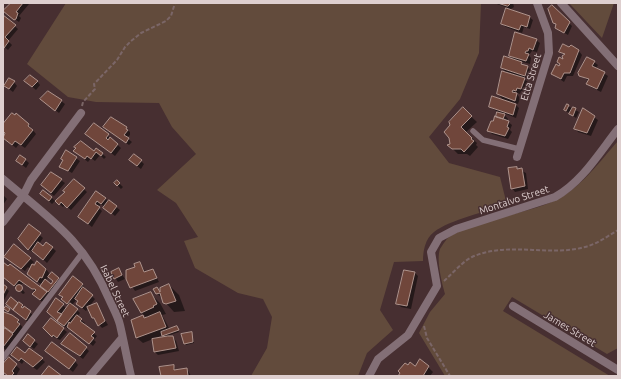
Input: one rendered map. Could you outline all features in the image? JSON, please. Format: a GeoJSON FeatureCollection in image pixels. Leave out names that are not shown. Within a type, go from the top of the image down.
{"type":"FeatureCollection","features":[{"type":"Feature","properties":{"kind":"street","name":"Etta Street"},"geometry":{"type":"LineString","coordinates":[[518,153],[549,53],[548,33],[537,3]]}},
{"type":"Feature","properties":{"kind":"street"},"geometry":{"type":"LineString","coordinates":[[561,3],[618,66]]}},
{"type":"Feature","properties":{"kind":"street"},"geometry":{"type":"LineString","coordinates":[[3,222],[23,196],[31,180],[82,113]]}},
{"type":"Feature","properties":{"kind":"street","name":"Montalvo Street"},"geometry":{"type":"LineString","coordinates":[[437,286],[431,252],[439,238],[456,229],[555,198],[566,191],[578,180],[618,129]]}},
{"type":"Feature","properties":{"kind":"street","name":"Isabel Street"},"geometry":{"type":"LineString","coordinates":[[3,179],[51,218],[70,236],[83,252],[104,286],[120,324],[131,376]]}},
{"type":"Feature","properties":{"kind":"street"},"geometry":{"type":"LineString","coordinates":[[369,376],[378,359],[408,335],[420,312],[437,286]]}},
{"type":"Feature","properties":{"kind":"street","name":"James Street"},"geometry":{"type":"LineString","coordinates":[[512,306],[618,370]]}},
{"type":"Feature","properties":{"kind":"street"},"geometry":{"type":"LineString","coordinates":[[90,376],[122,338]]}},
{"type":"Feature","properties":{"kind":"lane"},"geometry":{"type":"LineString","coordinates":[[473,131],[483,140],[518,153]]}},
{"type":"Feature","properties":{"kind":"lane"},"geometry":{"type":"LineString","coordinates":[[3,358],[83,252]]}},
{"type":"Feature","properties":{"kind":"path"},"geometry":{"type":"LineString","coordinates":[[82,113],[83,102],[95,89],[94,84],[117,60],[125,47],[141,33],[166,21],[171,16],[175,3]]}},
{"type":"Feature","properties":{"kind":"path"},"geometry":{"type":"LineString","coordinates":[[437,286],[472,257],[501,251],[572,250],[586,247],[618,230]]}},
{"type":"Feature","properties":{"kind":"path"},"geometry":{"type":"LineString","coordinates":[[420,312],[428,338],[450,376]]}},
{"type":"Feature","properties":{"kind":"shaded area"},"geometry":{"type":"Polygon","coordinates":[[[66,3],[481,3],[479,53],[460,99],[429,137],[449,163],[500,177],[507,205],[459,220],[434,232],[428,238],[425,245],[423,261],[394,262],[380,310],[393,330],[367,353],[358,376],[251,376],[267,348],[272,317],[263,299],[238,293],[195,268],[184,241],[198,237],[176,203],[157,190],[196,154],[172,127],[159,103],[96,102],[68,97],[27,64],[66,3]]]}},
{"type":"Feature","properties":{"kind":"shaded area"},"geometry":{"type":"Polygon","coordinates":[[[569,3],[614,3],[602,38],[569,3]]]}},
{"type":"Feature","properties":{"kind":"shaded area"},"geometry":{"type":"Polygon","coordinates":[[[618,141],[618,348],[607,354],[512,297],[503,311],[610,376],[445,376],[419,333],[430,312],[445,294],[440,272],[439,254],[445,241],[449,237],[473,226],[530,210],[565,195],[590,174],[618,141]]]}},
{"type":"Feature","properties":{"kind":"building"},"geometry":{"type":"Polygon","coordinates":[[[11,3],[23,3],[16,12],[18,13],[16,19],[14,20],[3,11],[11,3]]]}},
{"type":"Feature","properties":{"kind":"building"},"geometry":{"type":"Polygon","coordinates":[[[498,3],[511,3],[508,6],[498,3]]]}},
{"type":"Feature","properties":{"kind":"building"},"geometry":{"type":"Polygon","coordinates":[[[552,5],[570,22],[564,33],[555,28],[556,24],[553,23],[548,9],[552,5]]]}},
{"type":"Feature","properties":{"kind":"building"},"geometry":{"type":"Polygon","coordinates":[[[506,8],[530,16],[527,27],[521,25],[519,30],[501,24],[506,8]]]}},
{"type":"Feature","properties":{"kind":"building"},"geometry":{"type":"Polygon","coordinates":[[[3,15],[16,25],[5,37],[9,41],[4,48],[3,15]]]}},
{"type":"Feature","properties":{"kind":"building"},"geometry":{"type":"Polygon","coordinates":[[[515,32],[537,39],[533,50],[529,48],[525,53],[529,54],[526,61],[509,56],[515,32]]]}},
{"type":"Feature","properties":{"kind":"building"},"geometry":{"type":"Polygon","coordinates":[[[563,44],[569,47],[571,45],[579,50],[570,73],[564,73],[561,79],[551,74],[556,64],[559,66],[560,64],[557,62],[559,57],[563,59],[562,56],[565,54],[559,52],[563,44]]]}},
{"type":"Feature","properties":{"kind":"building"},"geometry":{"type":"Polygon","coordinates":[[[504,56],[522,62],[521,64],[528,66],[525,76],[501,68],[504,56]]]}},
{"type":"Feature","properties":{"kind":"building"},"geometry":{"type":"Polygon","coordinates":[[[587,57],[595,61],[592,66],[605,72],[597,89],[586,84],[589,79],[579,76],[578,73],[587,57]]]}},
{"type":"Feature","properties":{"kind":"building"},"geometry":{"type":"Polygon","coordinates":[[[502,71],[525,78],[521,89],[517,88],[516,91],[513,90],[512,92],[517,93],[515,101],[497,94],[502,71]]]}},
{"type":"Feature","properties":{"kind":"building"},"geometry":{"type":"Polygon","coordinates":[[[30,75],[38,81],[32,87],[24,81],[30,75]]]}},
{"type":"Feature","properties":{"kind":"building"},"geometry":{"type":"Polygon","coordinates":[[[9,78],[15,81],[9,89],[4,86],[9,78]]]}},
{"type":"Feature","properties":{"kind":"building"},"geometry":{"type":"Polygon","coordinates":[[[48,91],[62,100],[55,111],[40,99],[48,91]]]}},
{"type":"Feature","properties":{"kind":"building"},"geometry":{"type":"Polygon","coordinates":[[[492,96],[516,104],[513,115],[489,107],[492,96]]]}},
{"type":"Feature","properties":{"kind":"building"},"geometry":{"type":"Polygon","coordinates":[[[567,104],[569,105],[566,111],[564,110],[567,104]]]}},
{"type":"Feature","properties":{"kind":"building"},"geometry":{"type":"Polygon","coordinates":[[[463,107],[472,116],[461,127],[474,141],[464,152],[461,149],[452,149],[447,145],[450,144],[449,138],[444,132],[450,125],[449,122],[463,107]]]}},
{"type":"Feature","properties":{"kind":"building"},"geometry":{"type":"Polygon","coordinates":[[[573,107],[576,108],[573,116],[569,114],[573,107]]]}},
{"type":"Feature","properties":{"kind":"building"},"geometry":{"type":"Polygon","coordinates":[[[583,108],[595,116],[587,133],[574,129],[583,108]]]}},
{"type":"Feature","properties":{"kind":"building"},"geometry":{"type":"Polygon","coordinates":[[[497,112],[505,114],[503,119],[496,117],[497,112]]]}},
{"type":"Feature","properties":{"kind":"building"},"geometry":{"type":"Polygon","coordinates":[[[12,113],[15,115],[16,113],[29,124],[28,126],[33,130],[21,145],[15,141],[12,145],[3,138],[5,133],[3,131],[3,124],[12,113]]]}},
{"type":"Feature","properties":{"kind":"building"},"geometry":{"type":"Polygon","coordinates":[[[495,116],[509,121],[507,127],[509,128],[505,136],[487,131],[495,116]]]}},
{"type":"Feature","properties":{"kind":"building"},"geometry":{"type":"Polygon","coordinates":[[[111,117],[127,127],[126,129],[128,130],[124,135],[129,138],[126,143],[103,127],[111,117]]]}},
{"type":"Feature","properties":{"kind":"building"},"geometry":{"type":"Polygon","coordinates":[[[94,123],[109,134],[106,138],[108,140],[110,137],[118,144],[111,153],[85,134],[94,123]]]}},
{"type":"Feature","properties":{"kind":"building"},"geometry":{"type":"Polygon","coordinates":[[[81,141],[94,151],[96,148],[103,153],[101,156],[96,152],[91,159],[87,156],[85,159],[73,151],[76,148],[74,147],[81,141]]]}},
{"type":"Feature","properties":{"kind":"building"},"geometry":{"type":"Polygon","coordinates":[[[66,150],[77,157],[68,171],[59,167],[66,150]]]}},
{"type":"Feature","properties":{"kind":"building"},"geometry":{"type":"Polygon","coordinates":[[[134,154],[142,160],[137,166],[129,160],[134,154]]]}},
{"type":"Feature","properties":{"kind":"building"},"geometry":{"type":"Polygon","coordinates":[[[20,155],[26,159],[22,165],[16,161],[20,155]]]}},
{"type":"Feature","properties":{"kind":"building"},"geometry":{"type":"Polygon","coordinates":[[[517,167],[517,169],[522,168],[525,186],[511,189],[508,168],[517,167]]]}},
{"type":"Feature","properties":{"kind":"building"},"geometry":{"type":"Polygon","coordinates":[[[51,172],[62,179],[51,193],[41,185],[51,172]]]}},
{"type":"Feature","properties":{"kind":"building"},"geometry":{"type":"Polygon","coordinates":[[[74,179],[85,188],[67,208],[61,202],[59,205],[55,201],[65,192],[63,191],[74,179]]]}},
{"type":"Feature","properties":{"kind":"building"},"geometry":{"type":"Polygon","coordinates":[[[117,180],[120,183],[117,186],[114,183],[117,180]]]}},
{"type":"Feature","properties":{"kind":"building"},"geometry":{"type":"Polygon","coordinates":[[[43,190],[52,197],[49,201],[40,194],[43,190]]]}},
{"type":"Feature","properties":{"kind":"building"},"geometry":{"type":"Polygon","coordinates":[[[96,191],[106,198],[101,204],[97,201],[95,204],[100,207],[88,224],[78,217],[96,191]]]}},
{"type":"Feature","properties":{"kind":"building"},"geometry":{"type":"Polygon","coordinates":[[[109,200],[117,206],[111,214],[103,208],[109,200]]]}},
{"type":"Feature","properties":{"kind":"building"},"geometry":{"type":"Polygon","coordinates":[[[29,224],[41,233],[28,250],[18,239],[29,224]]]}},
{"type":"Feature","properties":{"kind":"building"},"geometry":{"type":"Polygon","coordinates":[[[38,242],[43,246],[46,242],[53,247],[43,260],[32,251],[38,242]]]}},
{"type":"Feature","properties":{"kind":"building"},"geometry":{"type":"Polygon","coordinates":[[[14,244],[31,258],[21,269],[4,257],[14,244]]]}},
{"type":"Feature","properties":{"kind":"building"},"geometry":{"type":"Polygon","coordinates":[[[37,261],[46,269],[42,278],[40,277],[37,282],[27,274],[32,264],[34,265],[37,261]]]}},
{"type":"Feature","properties":{"kind":"building"},"geometry":{"type":"Polygon","coordinates":[[[3,262],[8,266],[10,264],[47,292],[40,300],[32,294],[36,290],[35,289],[32,289],[19,280],[14,286],[3,277],[3,262]]]}},
{"type":"Feature","properties":{"kind":"building"},"geometry":{"type":"Polygon","coordinates":[[[140,262],[144,272],[153,269],[157,278],[130,288],[126,279],[126,270],[135,267],[134,264],[140,262]]]}},
{"type":"Feature","properties":{"kind":"building"},"geometry":{"type":"Polygon","coordinates":[[[119,268],[122,275],[114,279],[111,272],[119,268]]]}},
{"type":"Feature","properties":{"kind":"building"},"geometry":{"type":"Polygon","coordinates":[[[404,270],[415,272],[407,306],[396,304],[404,270]]]}},
{"type":"Feature","properties":{"kind":"building"},"geometry":{"type":"Polygon","coordinates":[[[52,272],[59,278],[48,292],[40,286],[45,279],[51,284],[53,281],[48,277],[52,272]]]}},
{"type":"Feature","properties":{"kind":"building"},"geometry":{"type":"Polygon","coordinates":[[[73,276],[83,284],[67,304],[61,299],[63,297],[59,295],[73,276]]]}},
{"type":"Feature","properties":{"kind":"building"},"geometry":{"type":"Polygon","coordinates":[[[3,284],[7,287],[3,295],[3,284]]]}},
{"type":"Feature","properties":{"kind":"building"},"geometry":{"type":"Polygon","coordinates":[[[19,284],[22,285],[22,291],[19,292],[16,291],[15,288],[16,285],[19,284]]]}},
{"type":"Feature","properties":{"kind":"building"},"geometry":{"type":"Polygon","coordinates":[[[169,284],[176,301],[166,304],[163,303],[160,293],[156,294],[153,289],[157,287],[160,292],[160,288],[169,284]]]}},
{"type":"Feature","properties":{"kind":"building"},"geometry":{"type":"Polygon","coordinates":[[[83,287],[93,295],[82,308],[76,304],[78,301],[75,299],[83,287]]]}},
{"type":"Feature","properties":{"kind":"building"},"geometry":{"type":"Polygon","coordinates":[[[151,292],[157,304],[141,313],[133,299],[151,292]]]}},
{"type":"Feature","properties":{"kind":"building"},"geometry":{"type":"Polygon","coordinates":[[[11,297],[18,303],[13,310],[6,304],[11,297]]]}},
{"type":"Feature","properties":{"kind":"building"},"geometry":{"type":"Polygon","coordinates":[[[56,298],[64,304],[57,312],[62,314],[57,321],[47,312],[56,298]]]}},
{"type":"Feature","properties":{"kind":"building"},"geometry":{"type":"Polygon","coordinates":[[[19,302],[23,305],[21,307],[23,308],[24,306],[31,311],[26,320],[13,310],[19,302]]]}},
{"type":"Feature","properties":{"kind":"building"},"geometry":{"type":"Polygon","coordinates":[[[70,303],[78,309],[64,326],[57,321],[70,303]]]}},
{"type":"Feature","properties":{"kind":"building"},"geometry":{"type":"Polygon","coordinates":[[[97,303],[105,321],[98,326],[87,307],[97,303]]]}},
{"type":"Feature","properties":{"kind":"building"},"geometry":{"type":"Polygon","coordinates":[[[6,306],[10,309],[8,312],[4,309],[6,306]]]}},
{"type":"Feature","properties":{"kind":"building"},"geometry":{"type":"Polygon","coordinates":[[[4,312],[19,320],[17,322],[20,324],[13,333],[3,326],[4,312]]]}},
{"type":"Feature","properties":{"kind":"building"},"geometry":{"type":"Polygon","coordinates":[[[160,312],[166,327],[136,338],[131,320],[143,315],[144,318],[160,312]]]}},
{"type":"Feature","properties":{"kind":"building"},"geometry":{"type":"Polygon","coordinates":[[[77,315],[82,319],[80,321],[95,332],[91,336],[94,338],[89,344],[67,327],[69,322],[70,323],[77,315]]]}},
{"type":"Feature","properties":{"kind":"building"},"geometry":{"type":"Polygon","coordinates":[[[51,318],[64,328],[57,338],[53,335],[52,337],[43,328],[51,318]]]}},
{"type":"Feature","properties":{"kind":"building"},"geometry":{"type":"Polygon","coordinates":[[[177,326],[179,330],[162,336],[161,332],[177,326]]]}},
{"type":"Feature","properties":{"kind":"building"},"geometry":{"type":"Polygon","coordinates":[[[5,328],[13,334],[3,347],[3,331],[5,328]]]}},
{"type":"Feature","properties":{"kind":"building"},"geometry":{"type":"Polygon","coordinates":[[[192,332],[193,342],[184,344],[181,334],[192,332]]]}},
{"type":"Feature","properties":{"kind":"building"},"geometry":{"type":"Polygon","coordinates":[[[70,333],[87,347],[80,356],[61,344],[70,333]]]}},
{"type":"Feature","properties":{"kind":"building"},"geometry":{"type":"Polygon","coordinates":[[[28,334],[35,340],[30,347],[23,341],[28,334]]]}},
{"type":"Feature","properties":{"kind":"building"},"geometry":{"type":"Polygon","coordinates":[[[173,336],[176,348],[154,352],[152,339],[173,336]]]}},
{"type":"Feature","properties":{"kind":"building"},"geometry":{"type":"Polygon","coordinates":[[[52,342],[76,360],[69,369],[45,351],[52,342]]]}},
{"type":"Feature","properties":{"kind":"building"},"geometry":{"type":"Polygon","coordinates":[[[17,347],[25,353],[29,348],[43,358],[33,367],[21,358],[19,361],[11,355],[17,347]]]}},
{"type":"Feature","properties":{"kind":"building"},"geometry":{"type":"Polygon","coordinates":[[[9,357],[17,364],[12,371],[14,373],[11,376],[8,376],[3,372],[3,364],[9,357]]]}},
{"type":"Feature","properties":{"kind":"building"},"geometry":{"type":"Polygon","coordinates":[[[420,359],[429,366],[423,376],[398,376],[400,373],[398,371],[405,363],[408,365],[410,362],[415,366],[420,359]]]}},
{"type":"Feature","properties":{"kind":"building"},"geometry":{"type":"Polygon","coordinates":[[[174,365],[174,370],[187,368],[188,376],[161,376],[159,367],[174,365]]]}},
{"type":"Feature","properties":{"kind":"building"},"geometry":{"type":"Polygon","coordinates":[[[49,366],[62,376],[41,376],[49,366]]]}}]}
